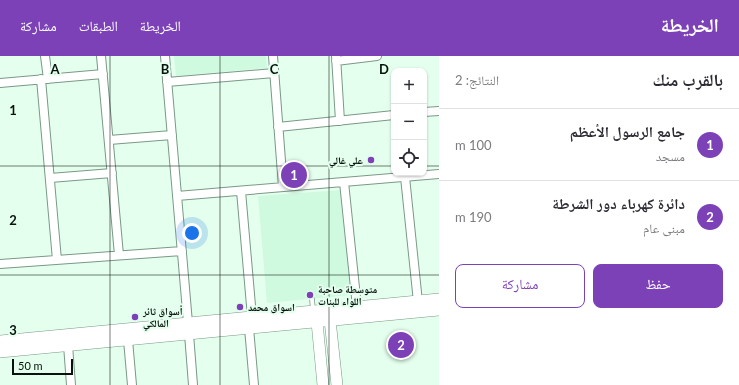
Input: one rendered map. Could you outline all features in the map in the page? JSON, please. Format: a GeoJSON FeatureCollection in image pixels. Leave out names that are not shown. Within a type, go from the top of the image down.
{"type":"FeatureCollection","features":[{"type":"Feature","properties":{"kind":"street"},"geometry":{"type":"LineString","coordinates":[[45,56],[44,79],[57,260]]}},
{"type":"Feature","properties":{"kind":"street"},"geometry":{"type":"LineString","coordinates":[[101,56],[119,255]]}},
{"type":"Feature","properties":{"kind":"street"},"geometry":{"type":"LineString","coordinates":[[165,56],[193,385]]}},
{"type":"Feature","properties":{"kind":"street"},"geometry":{"type":"LineString","coordinates":[[273,56],[283,187]]}},
{"type":"Feature","properties":{"kind":"street"},"geometry":{"type":"LineString","coordinates":[[340,121],[336,59],[377,56]]}},
{"type":"Feature","properties":{"kind":"street"},"geometry":{"type":"LineString","coordinates":[[167,82],[274,73]]}},
{"type":"Feature","properties":{"kind":"street"},"geometry":{"type":"LineString","coordinates":[[0,82],[103,74]]}},
{"type":"Feature","properties":{"kind":"street"},"geometry":{"type":"LineString","coordinates":[[427,112],[439,111]]}},
{"type":"Feature","properties":{"kind":"street"},"geometry":{"type":"LineString","coordinates":[[278,127],[391,115]]}},
{"type":"Feature","properties":{"kind":"street"},"geometry":{"type":"LineString","coordinates":[[109,140],[172,135]]}},
{"type":"Feature","properties":{"kind":"street"},"geometry":{"type":"LineString","coordinates":[[50,178],[112,173]]}},
{"type":"Feature","properties":{"kind":"street"},"geometry":{"type":"LineString","coordinates":[[177,196],[439,174]]}},
{"type":"Feature","properties":{"kind":"street"},"geometry":{"type":"LineString","coordinates":[[405,177],[418,302]]}},
{"type":"Feature","properties":{"kind":"street"},"geometry":{"type":"LineString","coordinates":[[344,182],[357,307]]}},
{"type":"Feature","properties":{"kind":"street"},"geometry":{"type":"LineString","coordinates":[[241,190],[252,317]]}},
{"type":"Feature","properties":{"kind":"street"},"geometry":{"type":"LineString","coordinates":[[0,264],[182,251]]}},
{"type":"Feature","properties":{"kind":"street"},"geometry":{"type":"LineString","coordinates":[[0,352],[7,344],[189,328],[220,326],[249,328],[357,307],[439,300]]}},
{"type":"Feature","properties":{"kind":"street"},"geometry":{"type":"LineString","coordinates":[[220,326],[252,317],[315,316],[330,320],[439,310]]}},
{"type":"Feature","properties":{"kind":"street"},"geometry":{"type":"LineString","coordinates":[[315,316],[323,385]]}},
{"type":"Feature","properties":{"kind":"street"},"geometry":{"type":"LineString","coordinates":[[330,320],[337,385]]}},
{"type":"Feature","properties":{"kind":"street"},"geometry":{"type":"LineString","coordinates":[[7,344],[68,346],[128,340],[189,328]]}},
{"type":"Feature","properties":{"kind":"street"},"geometry":{"type":"LineString","coordinates":[[249,328],[254,385]]}},
{"type":"Feature","properties":{"kind":"street"},"geometry":{"type":"LineString","coordinates":[[128,340],[132,385]]}},
{"type":"Feature","properties":{"kind":"street"},"geometry":{"type":"LineString","coordinates":[[68,346],[72,385]]}},
{"type":"Feature","properties":{"kind":"lane"},"geometry":{"type":"LineString","coordinates":[[312,299],[315,316]]}},
{"type":"Feature","properties":{"kind":"shaded area"},"geometry":{"type":"Polygon","coordinates":[[[174,56],[266,56],[267,68],[176,76],[174,56]]]}},
{"type":"Feature","properties":{"kind":"shaded area"},"geometry":{"type":"Polygon","coordinates":[[[342,190],[351,295],[267,303],[258,196],[342,190]]]}},
{"type":"Feature","properties":{"kind":"place","name":"علي غالي"},"geometry":{"type":"Point","coordinates":[371,160]}},
{"type":"Feature","properties":{"kind":"place","name":"جامع الرسول الأعظم"},"geometry":{"type":"Point","coordinates":[294,175]}},
{"type":"Feature","properties":{"kind":"place","name":"متوسطة صاحبة اللواء للبنات"},"geometry":{"type":"Point","coordinates":[310,295]}},
{"type":"Feature","properties":{"kind":"place","name":"اسواق محمد"},"geometry":{"type":"Point","coordinates":[240,307]}},
{"type":"Feature","properties":{"kind":"place","name":"أسواق ثائر المالكي"},"geometry":{"type":"Point","coordinates":[135,317]}},
{"type":"Feature","properties":{"kind":"place","name":"دائرة كهرباء دور الشرطة"},"geometry":{"type":"Point","coordinates":[401,345]}}]}
